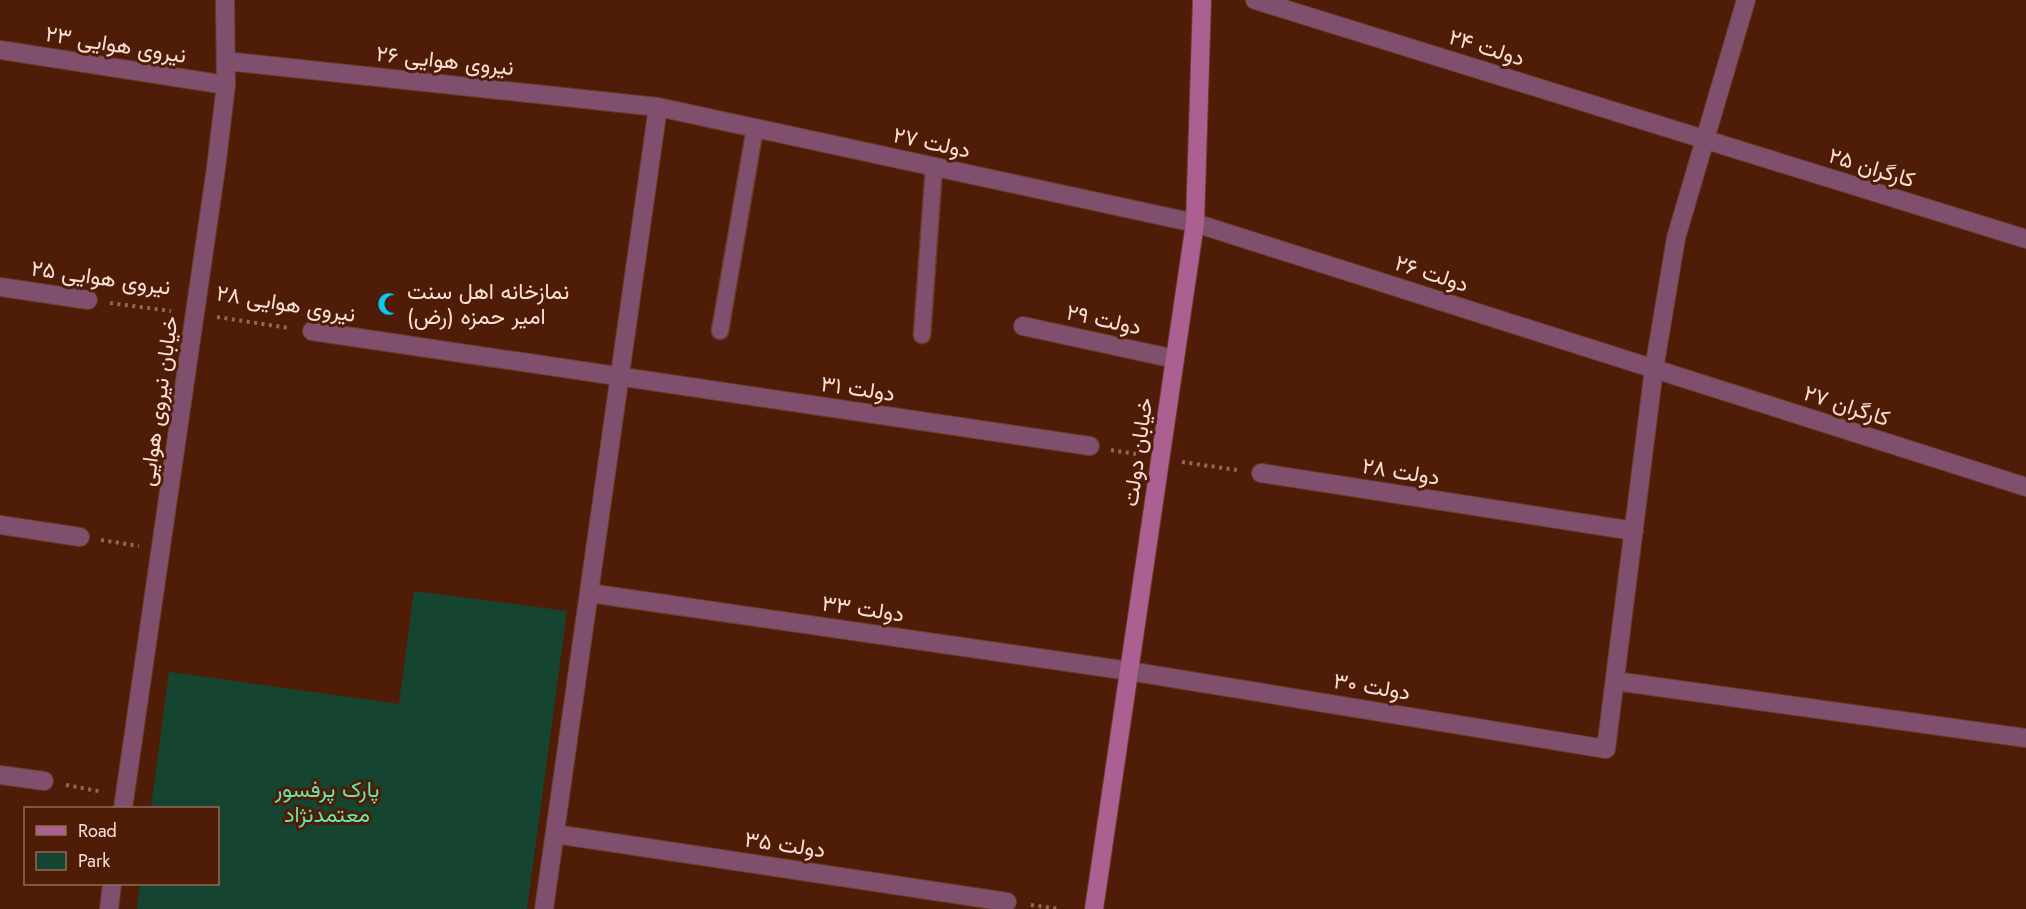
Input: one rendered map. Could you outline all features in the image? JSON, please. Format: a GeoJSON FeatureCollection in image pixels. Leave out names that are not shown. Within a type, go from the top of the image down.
{"type":"FeatureCollection","features":[{"type":"Feature","properties":{"kind":"street","name":"خیابان نیروی هوایی"},"geometry":{"type":"LineString","coordinates":[[124,802],[226,85],[225,0]]}},
{"type":"Feature","properties":{"kind":"street","name":"خیابان دولت"},"geometry":{"type":"LineString","coordinates":[[1094,909],[1196,223],[1202,0]]}},
{"type":"Feature","properties":{"kind":"street","name":"دولت ۲۴"},"geometry":{"type":"LineString","coordinates":[[1255,0],[1704,140]]}},
{"type":"Feature","properties":{"kind":"street"},"geometry":{"type":"LineString","coordinates":[[1746,0],[1676,238],[1654,369],[1615,681],[2026,738]]}},
{"type":"Feature","properties":{"kind":"street","name":"نیروی هوایی ۲۳"},"geometry":{"type":"LineString","coordinates":[[0,50],[226,85]]}},
{"type":"Feature","properties":{"kind":"street","name":"نیروی هوایی ۲۶"},"geometry":{"type":"LineString","coordinates":[[226,61],[658,107]]}},
{"type":"Feature","properties":{"kind":"street","name":"دولت ۲۷"},"geometry":{"type":"LineString","coordinates":[[658,107],[1196,223]]}},
{"type":"Feature","properties":{"kind":"street"},"geometry":{"type":"LineString","coordinates":[[544,909],[658,107]]}},
{"type":"Feature","properties":{"kind":"street","name":"کارگران ۲۵"},"geometry":{"type":"LineString","coordinates":[[1704,140],[2026,239]]}},
{"type":"Feature","properties":{"kind":"street","name":"دولت ۲۶"},"geometry":{"type":"LineString","coordinates":[[1196,223],[1654,369]]}},
{"type":"Feature","properties":{"kind":"street","name":"نیروی هوایی ۲۵"},"geometry":{"type":"LineString","coordinates":[[0,287],[88,300]]}},
{"type":"Feature","properties":{"kind":"street","name":"دولت ۲۹"},"geometry":{"type":"LineString","coordinates":[[1023,326],[1175,359]]}},
{"type":"Feature","properties":{"kind":"street","name":"نیروی هوایی ۲۸"},"geometry":{"type":"LineString","coordinates":[[312,331],[620,377]]}},
{"type":"Feature","properties":{"kind":"street","name":"کارگران ۲۷"},"geometry":{"type":"LineString","coordinates":[[1654,369],[2026,487]]}},
{"type":"Feature","properties":{"kind":"street","name":"دولت ۳۱"},"geometry":{"type":"LineString","coordinates":[[620,377],[1090,446]]}},
{"type":"Feature","properties":{"kind":"street","name":"دولت ۲۸"},"geometry":{"type":"LineString","coordinates":[[1260,473],[1634,531]]}},
{"type":"Feature","properties":{"kind":"street"},"geometry":{"type":"LineString","coordinates":[[0,525],[80,537]]}},
{"type":"Feature","properties":{"kind":"street","name":"دولت ۳۳"},"geometry":{"type":"LineString","coordinates":[[589,593],[1129,671]]}},
{"type":"Feature","properties":{"kind":"street","name":"دولت ۳۰"},"geometry":{"type":"LineString","coordinates":[[1129,671],[1606,749],[1615,681]]}},
{"type":"Feature","properties":{"kind":"street"},"geometry":{"type":"LineString","coordinates":[[0,775],[45,781]]}},
{"type":"Feature","properties":{"kind":"street","name":"دولت ۳۵"},"geometry":{"type":"LineString","coordinates":[[555,834],[1007,902]]}},
{"type":"Feature","properties":{"kind":"street"},"geometry":{"type":"LineString","coordinates":[[109,909],[112,885]]}},
{"type":"Feature","properties":{"kind":"lane"},"geometry":{"type":"LineString","coordinates":[[720,331],[755,128]]}},
{"type":"Feature","properties":{"kind":"lane"},"geometry":{"type":"LineString","coordinates":[[922,335],[934,167]]}},
{"type":"Feature","properties":{"kind":"path","name":"نیروی هوایی ۲۵"},"geometry":{"type":"LineString","coordinates":[[88,300],[195,314]]}},
{"type":"Feature","properties":{"kind":"path","name":"نیروی هوایی ۲۸"},"geometry":{"type":"LineString","coordinates":[[195,314],[312,331]]}},
{"type":"Feature","properties":{"kind":"path"},"geometry":{"type":"LineString","coordinates":[[1090,446],[1260,473]]}},
{"type":"Feature","properties":{"kind":"path"},"geometry":{"type":"LineString","coordinates":[[80,537],[161,549]]}},
{"type":"Feature","properties":{"kind":"path"},"geometry":{"type":"LineString","coordinates":[[45,781],[124,802]]}},
{"type":"Feature","properties":{"kind":"path"},"geometry":{"type":"LineString","coordinates":[[1007,902],[1060,909]]}},
{"type":"Feature","properties":{"kind":"green space","name":"پارک پرفسور معتمدنژاد"},"geometry":{"type":"Polygon","coordinates":[[[414,591],[567,611],[527,909],[137,909],[140,885],[219,885],[219,807],[151,807],[169,672],[399,704],[414,591]]]}},
{"type":"Feature","properties":{"kind":"place","name":"نمازخانه اهل سنت امیر حمزه (رض)"},"geometry":{"type":"Point","coordinates":[389,304]}}]}
